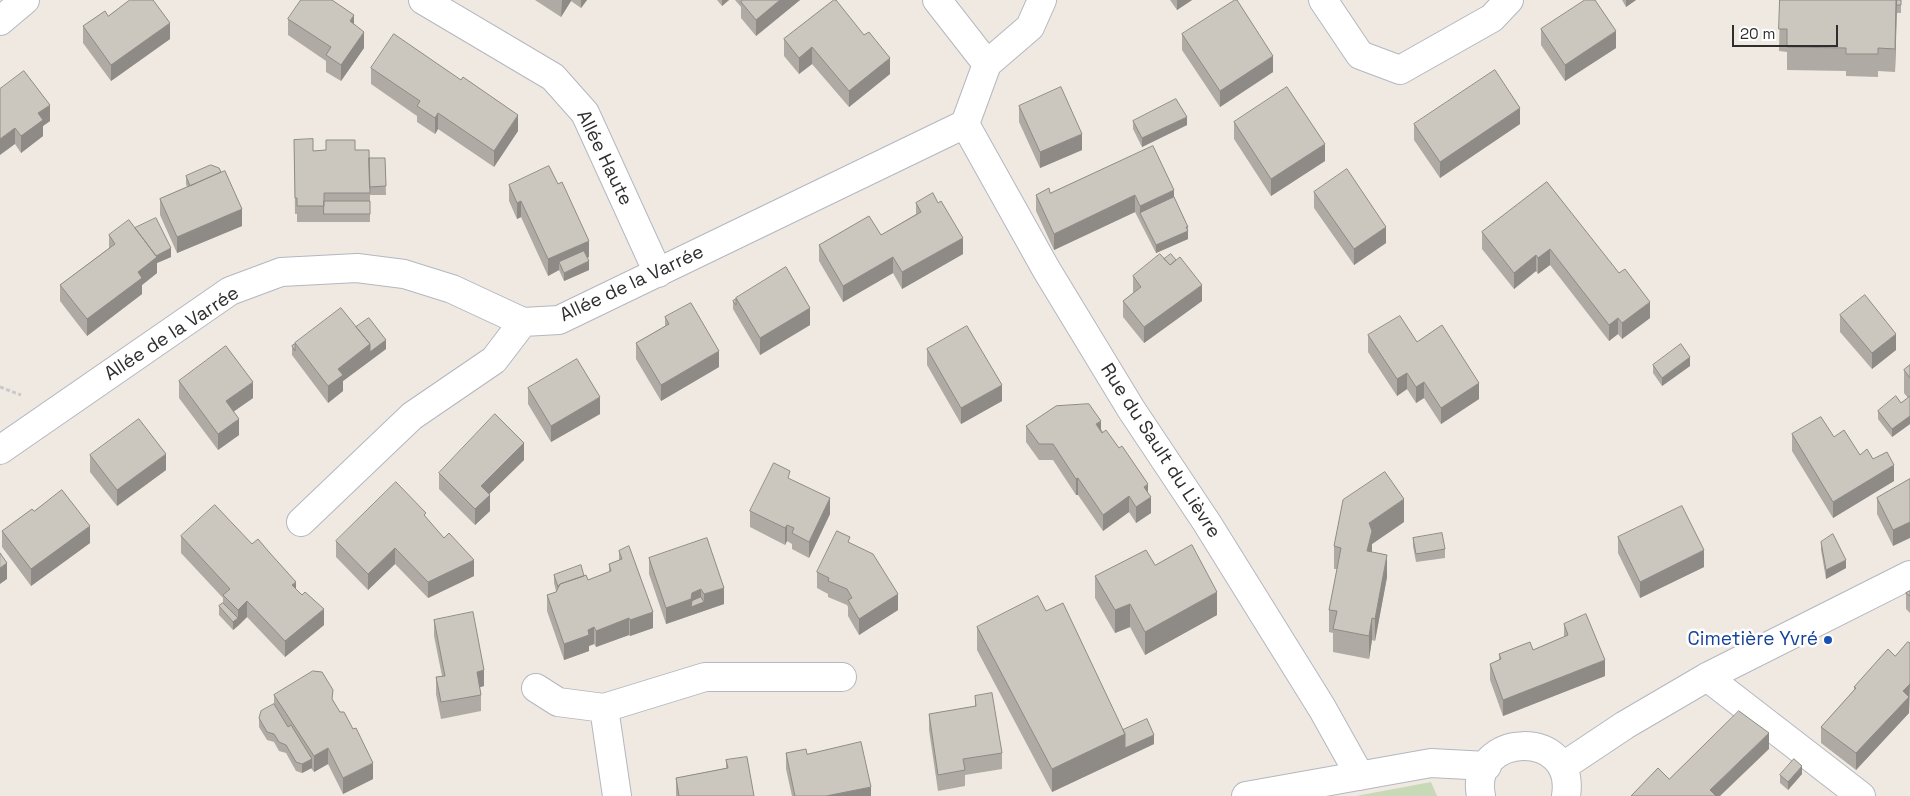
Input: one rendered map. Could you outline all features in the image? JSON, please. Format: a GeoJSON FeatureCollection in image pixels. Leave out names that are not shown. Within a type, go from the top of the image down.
{"type":"FeatureCollection","features":[{"type":"Feature","properties":{"kind":"street"},"geometry":{"type":"LineString","coordinates":[[0,21],[25,0]]}},
{"type":"Feature","properties":{"kind":"street","name":"Allée Haute"},"geometry":{"type":"LineString","coordinates":[[423,0],[553,77],[585,112],[658,273]]}},
{"type":"Feature","properties":{"kind":"street"},"geometry":{"type":"LineString","coordinates":[[937,0],[987,64]]}},
{"type":"Feature","properties":{"kind":"street"},"geometry":{"type":"LineString","coordinates":[[964,124],[987,64],[1030,26],[1042,0]]}},
{"type":"Feature","properties":{"kind":"street"},"geometry":{"type":"LineString","coordinates":[[1323,0],[1360,55],[1400,70],[1492,18],[1508,0]]}},
{"type":"Feature","properties":{"kind":"street","name":"Allée de la Varrée"},"geometry":{"type":"LineString","coordinates":[[0,450],[230,291],[281,272],[357,268],[404,274],[452,290],[523,322],[559,320],[964,124]]}},
{"type":"Feature","properties":{"kind":"street","name":"Rue du Sault du Lièvre"},"geometry":{"type":"LineString","coordinates":[[964,124],[1056,286],[1131,410],[1207,523],[1317,699],[1360,776]]}},
{"type":"Feature","properties":{"kind":"street"},"geometry":{"type":"LineString","coordinates":[[301,522],[412,416],[494,360],[523,322]]}},
{"type":"Feature","properties":{"kind":"street"},"geometry":{"type":"LineString","coordinates":[[1562,767],[1617,730],[1707,677],[1910,575]]}},
{"type":"Feature","properties":{"kind":"street"},"geometry":{"type":"LineString","coordinates":[[536,688],[558,702],[604,708],[705,677],[842,677]]}},
{"type":"Feature","properties":{"kind":"street"},"geometry":{"type":"LineString","coordinates":[[1707,677],[1861,796]]}},
{"type":"Feature","properties":{"kind":"street"},"geometry":{"type":"LineString","coordinates":[[604,708],[617,796]]}},
{"type":"Feature","properties":{"kind":"street"},"geometry":{"type":"LineString","coordinates":[[1481,796],[1481,780],[1486,766],[1498,753],[1506,748],[1527,745],[1546,751],[1562,767],[1567,782],[1566,796]]}},
{"type":"Feature","properties":{"kind":"street"},"geometry":{"type":"LineString","coordinates":[[1246,796],[1431,763],[1486,766]]}},
{"type":"Feature","properties":{"kind":"green space"},"geometry":{"type":"Polygon","coordinates":[[[1431,782],[1437,796],[1356,796],[1431,782]]]}},
{"type":"Feature","properties":{"kind":"building"},"geometry":{"type":"Polygon","coordinates":[[[130,0],[153,0],[170,23],[111,65],[83,26],[105,11],[108,16],[130,0]]]}},
{"type":"Feature","properties":{"kind":"building"},"geometry":{"type":"Polygon","coordinates":[[[301,0],[332,0],[354,15],[350,21],[364,32],[341,65],[326,55],[331,47],[288,19],[301,0]]]}},
{"type":"Feature","properties":{"kind":"building"},"geometry":{"type":"Polygon","coordinates":[[[743,0],[780,0],[756,20],[741,2],[743,0]]]}},
{"type":"Feature","properties":{"kind":"building"},"geometry":{"type":"Polygon","coordinates":[[[836,0],[864,35],[869,32],[890,58],[849,91],[812,47],[799,58],[784,39],[836,0]]]}},
{"type":"Feature","properties":{"kind":"building"},"geometry":{"type":"Polygon","coordinates":[[[1237,0],[1273,56],[1220,91],[1182,34],[1237,0]]]}},
{"type":"Feature","properties":{"kind":"building"},"geometry":{"type":"Polygon","coordinates":[[[1585,0],[1595,0],[1616,31],[1565,65],[1541,29],[1585,0]]]}},
{"type":"Feature","properties":{"kind":"building"},"geometry":{"type":"Polygon","coordinates":[[[1780,0],[1896,0],[1895,49],[1878,48],[1878,54],[1846,54],[1846,48],[1787,47],[1787,29],[1779,29],[1780,0]]]}},
{"type":"Feature","properties":{"kind":"building"},"geometry":{"type":"Polygon","coordinates":[[[1897,0],[1901,0],[1901,5],[1897,5],[1897,0]]]}},
{"type":"Feature","properties":{"kind":"building"},"geometry":{"type":"Polygon","coordinates":[[[394,34],[461,80],[463,77],[518,115],[494,151],[438,113],[435,118],[417,106],[420,101],[371,68],[394,34]]]}},
{"type":"Feature","properties":{"kind":"building"},"geometry":{"type":"Polygon","coordinates":[[[1495,70],[1520,108],[1440,162],[1414,124],[1495,70]]]}},
{"type":"Feature","properties":{"kind":"building"},"geometry":{"type":"Polygon","coordinates":[[[24,71],[50,105],[38,113],[43,120],[21,136],[15,128],[0,139],[0,89],[24,71]]]}},
{"type":"Feature","properties":{"kind":"building"},"geometry":{"type":"Polygon","coordinates":[[[1061,87],[1082,134],[1040,152],[1019,106],[1061,87]]]}},
{"type":"Feature","properties":{"kind":"building"},"geometry":{"type":"Polygon","coordinates":[[[1287,87],[1325,144],[1271,179],[1234,122],[1287,87]]]}},
{"type":"Feature","properties":{"kind":"building"},"geometry":{"type":"Polygon","coordinates":[[[1176,99],[1187,117],[1142,138],[1133,121],[1176,99]]]}},
{"type":"Feature","properties":{"kind":"building"},"geometry":{"type":"Polygon","coordinates":[[[313,139],[313,151],[326,150],[326,140],[355,140],[355,150],[369,150],[370,193],[324,193],[324,206],[297,206],[297,198],[295,198],[294,140],[313,139]]]}},
{"type":"Feature","properties":{"kind":"building"},"geometry":{"type":"Polygon","coordinates":[[[1153,146],[1174,190],[1140,206],[1135,195],[1054,234],[1036,195],[1049,188],[1050,193],[1153,146]]]}},
{"type":"Feature","properties":{"kind":"building"},"geometry":{"type":"Polygon","coordinates":[[[369,158],[385,158],[386,186],[370,187],[369,158]]]}},
{"type":"Feature","properties":{"kind":"building"},"geometry":{"type":"Polygon","coordinates":[[[211,165],[219,168],[221,172],[190,186],[186,176],[211,165]]]}},
{"type":"Feature","properties":{"kind":"building"},"geometry":{"type":"Polygon","coordinates":[[[549,166],[558,184],[562,182],[589,241],[548,259],[521,201],[517,203],[509,185],[549,166]]]}},
{"type":"Feature","properties":{"kind":"building"},"geometry":{"type":"Polygon","coordinates":[[[1347,169],[1386,227],[1354,249],[1314,192],[1347,169]]]}},
{"type":"Feature","properties":{"kind":"building"},"geometry":{"type":"Polygon","coordinates":[[[225,171],[242,209],[177,237],[160,199],[225,171]]]}},
{"type":"Feature","properties":{"kind":"building"},"geometry":{"type":"Polygon","coordinates":[[[1547,182],[1619,273],[1625,269],[1650,302],[1622,323],[1618,318],[1609,325],[1550,249],[1538,258],[1536,255],[1514,273],[1482,232],[1547,182]]]}},
{"type":"Feature","properties":{"kind":"building"},"geometry":{"type":"Polygon","coordinates":[[[933,193],[938,203],[941,201],[963,238],[902,272],[893,257],[843,286],[819,245],[869,216],[881,235],[921,212],[916,203],[933,193]]]}},
{"type":"Feature","properties":{"kind":"building"},"geometry":{"type":"Polygon","coordinates":[[[1174,197],[1188,227],[1186,227],[1188,231],[1156,245],[1140,213],[1174,197]]]}},
{"type":"Feature","properties":{"kind":"building"},"geometry":{"type":"Polygon","coordinates":[[[324,201],[370,201],[370,214],[324,214],[324,201]]]}},
{"type":"Feature","properties":{"kind":"building"},"geometry":{"type":"Polygon","coordinates":[[[156,218],[171,248],[156,256],[135,228],[156,218]]]}},
{"type":"Feature","properties":{"kind":"building"},"geometry":{"type":"Polygon","coordinates":[[[129,220],[157,257],[138,272],[142,278],[87,319],[60,285],[115,244],[109,235],[129,220]]]}},
{"type":"Feature","properties":{"kind":"building"},"geometry":{"type":"Polygon","coordinates":[[[584,251],[589,261],[564,273],[559,262],[584,251]]]}},
{"type":"Feature","properties":{"kind":"building"},"geometry":{"type":"Polygon","coordinates":[[[1160,254],[1170,265],[1180,257],[1202,285],[1144,327],[1123,301],[1141,287],[1133,276],[1160,254]]]}},
{"type":"Feature","properties":{"kind":"building"},"geometry":{"type":"Polygon","coordinates":[[[1171,254],[1176,260],[1170,265],[1164,259],[1171,254]]]}},
{"type":"Feature","properties":{"kind":"building"},"geometry":{"type":"Polygon","coordinates":[[[786,267],[810,308],[760,338],[736,298],[786,267]]]}},
{"type":"Feature","properties":{"kind":"building"},"geometry":{"type":"Polygon","coordinates":[[[1865,295],[1896,334],[1872,353],[1840,315],[1865,295]]]}},
{"type":"Feature","properties":{"kind":"building"},"geometry":{"type":"Polygon","coordinates":[[[691,303],[719,351],[661,385],[636,343],[669,324],[665,317],[691,303]]]}},
{"type":"Feature","properties":{"kind":"building"},"geometry":{"type":"Polygon","coordinates":[[[341,308],[370,344],[338,369],[343,375],[328,386],[295,343],[341,308]]]}},
{"type":"Feature","properties":{"kind":"building"},"geometry":{"type":"Polygon","coordinates":[[[1400,316],[1417,342],[1442,325],[1479,383],[1441,408],[1424,382],[1416,387],[1407,373],[1397,379],[1368,335],[1400,316]]]}},
{"type":"Feature","properties":{"kind":"building"},"geometry":{"type":"Polygon","coordinates":[[[369,318],[386,340],[370,352],[370,344],[356,327],[369,318]]]}},
{"type":"Feature","properties":{"kind":"building"},"geometry":{"type":"Polygon","coordinates":[[[967,326],[1002,385],[961,408],[927,349],[967,326]]]}},
{"type":"Feature","properties":{"kind":"building"},"geometry":{"type":"Polygon","coordinates":[[[1681,344],[1690,357],[1662,378],[1653,365],[1681,344]]]}},
{"type":"Feature","properties":{"kind":"building"},"geometry":{"type":"Polygon","coordinates":[[[226,346],[253,382],[226,401],[239,419],[218,434],[179,381],[226,346]]]}},
{"type":"Feature","properties":{"kind":"building"},"geometry":{"type":"Polygon","coordinates":[[[577,359],[600,397],[551,426],[528,388],[577,359]]]}},
{"type":"Feature","properties":{"kind":"building"},"geometry":{"type":"Polygon","coordinates":[[[1910,365],[1910,378],[1904,370],[1910,365]]]}},
{"type":"Feature","properties":{"kind":"building"},"geometry":{"type":"Polygon","coordinates":[[[1896,396],[1901,403],[1910,396],[1910,416],[1892,429],[1878,411],[1896,396]]]}},
{"type":"Feature","properties":{"kind":"building"},"geometry":{"type":"Polygon","coordinates":[[[1089,404],[1101,421],[1096,424],[1102,433],[1106,430],[1119,448],[1122,446],[1148,484],[1144,487],[1151,497],[1136,507],[1129,496],[1103,515],[1053,444],[1039,444],[1026,426],[1056,406],[1089,404]]]}},
{"type":"Feature","properties":{"kind":"building"},"geometry":{"type":"Polygon","coordinates":[[[495,414],[524,443],[481,486],[490,495],[475,509],[439,473],[495,414]]]}},
{"type":"Feature","properties":{"kind":"building"},"geometry":{"type":"Polygon","coordinates":[[[1821,417],[1834,437],[1844,430],[1860,455],[1867,449],[1873,459],[1887,452],[1894,465],[1833,502],[1792,434],[1821,417]]]}},
{"type":"Feature","properties":{"kind":"building"},"geometry":{"type":"Polygon","coordinates":[[[139,419],[166,454],[117,490],[90,455],[139,419]]]}},
{"type":"Feature","properties":{"kind":"building"},"geometry":{"type":"Polygon","coordinates":[[[774,463],[790,471],[788,478],[830,498],[809,542],[792,533],[794,528],[787,525],[785,528],[750,511],[774,463]]]}},
{"type":"Feature","properties":{"kind":"building"},"geometry":{"type":"Polygon","coordinates":[[[1385,472],[1404,499],[1369,523],[1372,531],[1367,551],[1387,555],[1375,619],[1372,618],[1369,636],[1333,629],[1337,611],[1329,610],[1341,548],[1334,546],[1343,500],[1385,472]]]}},
{"type":"Feature","properties":{"kind":"building"},"geometry":{"type":"Polygon","coordinates":[[[1910,479],[1910,522],[1893,530],[1877,498],[1910,479]]]}},
{"type":"Feature","properties":{"kind":"building"},"geometry":{"type":"Polygon","coordinates":[[[396,482],[426,513],[424,515],[444,538],[449,533],[474,560],[428,582],[395,548],[368,574],[336,541],[396,482]]]}},
{"type":"Feature","properties":{"kind":"building"},"geometry":{"type":"Polygon","coordinates":[[[62,490],[90,526],[31,569],[2,531],[32,509],[34,511],[62,490]]]}},
{"type":"Feature","properties":{"kind":"building"},"geometry":{"type":"Polygon","coordinates":[[[215,505],[252,544],[258,539],[296,582],[292,585],[302,595],[305,592],[324,609],[285,641],[247,601],[238,610],[223,595],[230,589],[181,536],[215,505]]]}},
{"type":"Feature","properties":{"kind":"building"},"geometry":{"type":"Polygon","coordinates":[[[1682,506],[1704,550],[1640,582],[1618,537],[1682,506]]]}},
{"type":"Feature","properties":{"kind":"building"},"geometry":{"type":"Polygon","coordinates":[[[837,531],[850,537],[848,542],[873,554],[898,594],[859,619],[848,600],[852,598],[847,589],[828,581],[829,578],[817,572],[837,531]]]}},
{"type":"Feature","properties":{"kind":"building"},"geometry":{"type":"Polygon","coordinates":[[[1442,533],[1445,549],[1416,554],[1413,538],[1442,533]]]}},
{"type":"Feature","properties":{"kind":"building"},"geometry":{"type":"Polygon","coordinates":[[[1833,534],[1846,560],[1826,570],[1821,542],[1833,534]]]}},
{"type":"Feature","properties":{"kind":"building"},"geometry":{"type":"Polygon","coordinates":[[[707,538],[724,588],[704,594],[701,589],[692,593],[691,599],[666,608],[649,558],[707,538]]]}},
{"type":"Feature","properties":{"kind":"building"},"geometry":{"type":"Polygon","coordinates":[[[1192,545],[1217,592],[1145,632],[1130,604],[1115,610],[1095,576],[1146,550],[1155,565],[1192,545]]]}},
{"type":"Feature","properties":{"kind":"building"},"geometry":{"type":"Polygon","coordinates":[[[629,546],[653,612],[630,620],[629,618],[596,631],[594,627],[588,630],[589,635],[564,644],[547,595],[556,592],[560,584],[586,575],[588,580],[611,571],[609,564],[622,559],[619,551],[629,546]]]}},
{"type":"Feature","properties":{"kind":"building"},"geometry":{"type":"Polygon","coordinates":[[[0,553],[7,563],[0,568],[0,553]]]}},
{"type":"Feature","properties":{"kind":"building"},"geometry":{"type":"Polygon","coordinates":[[[581,565],[584,576],[560,584],[558,587],[554,575],[581,565]]]}},
{"type":"Feature","properties":{"kind":"building"},"geometry":{"type":"Polygon","coordinates":[[[1038,596],[1046,611],[1063,603],[1125,734],[1052,769],[977,627],[1038,596]]]}},
{"type":"Feature","properties":{"kind":"building"},"geometry":{"type":"Polygon","coordinates":[[[701,597],[704,602],[691,607],[692,601],[701,597]]]}},
{"type":"Feature","properties":{"kind":"building"},"geometry":{"type":"Polygon","coordinates":[[[223,603],[238,618],[233,622],[219,606],[223,603]]]}},
{"type":"Feature","properties":{"kind":"building"},"geometry":{"type":"Polygon","coordinates":[[[473,612],[484,670],[477,672],[481,695],[441,702],[436,677],[445,676],[434,620],[473,612]]]}},
{"type":"Feature","properties":{"kind":"building"},"geometry":{"type":"Polygon","coordinates":[[[1586,614],[1605,660],[1503,700],[1490,664],[1501,659],[1499,654],[1530,642],[1533,650],[1568,635],[1564,624],[1586,614]]]}},
{"type":"Feature","properties":{"kind":"building"},"geometry":{"type":"Polygon","coordinates":[[[1908,642],[1910,643],[1910,684],[1903,691],[1909,697],[1856,753],[1821,727],[1888,649],[1895,656],[1908,642]]]}},
{"type":"Feature","properties":{"kind":"building"},"geometry":{"type":"Polygon","coordinates":[[[313,671],[322,672],[333,690],[332,699],[340,712],[344,712],[353,729],[356,728],[373,763],[343,778],[328,748],[314,756],[274,695],[313,671]]]}},
{"type":"Feature","properties":{"kind":"building"},"geometry":{"type":"Polygon","coordinates":[[[992,693],[1002,753],[963,759],[965,770],[938,775],[929,714],[976,706],[975,696],[992,693]]]}},
{"type":"Feature","properties":{"kind":"building"},"geometry":{"type":"Polygon","coordinates":[[[274,704],[288,727],[291,725],[312,759],[302,764],[296,762],[286,745],[279,742],[274,734],[267,732],[259,718],[261,711],[274,704]]]}},
{"type":"Feature","properties":{"kind":"building"},"geometry":{"type":"Polygon","coordinates":[[[1739,711],[1769,733],[1710,790],[1716,796],[1631,796],[1658,768],[1669,779],[1739,711]]]}},
{"type":"Feature","properties":{"kind":"building"},"geometry":{"type":"Polygon","coordinates":[[[1147,719],[1154,735],[1125,748],[1125,734],[1123,730],[1147,719]]]}},
{"type":"Feature","properties":{"kind":"building"},"geometry":{"type":"Polygon","coordinates":[[[861,742],[871,787],[826,796],[795,796],[786,753],[806,749],[807,754],[861,742]]]}},
{"type":"Feature","properties":{"kind":"building"},"geometry":{"type":"Polygon","coordinates":[[[747,757],[754,796],[679,796],[676,778],[728,768],[726,760],[747,757]]]}},
{"type":"Feature","properties":{"kind":"building"},"geometry":{"type":"Polygon","coordinates":[[[1794,759],[1802,766],[1788,782],[1780,775],[1794,759]]]}},
{"type":"Feature","properties":{"kind":"place","name":"Cimetière Yvré"},"geometry":{"type":"Point","coordinates":[1828,640]}}]}
